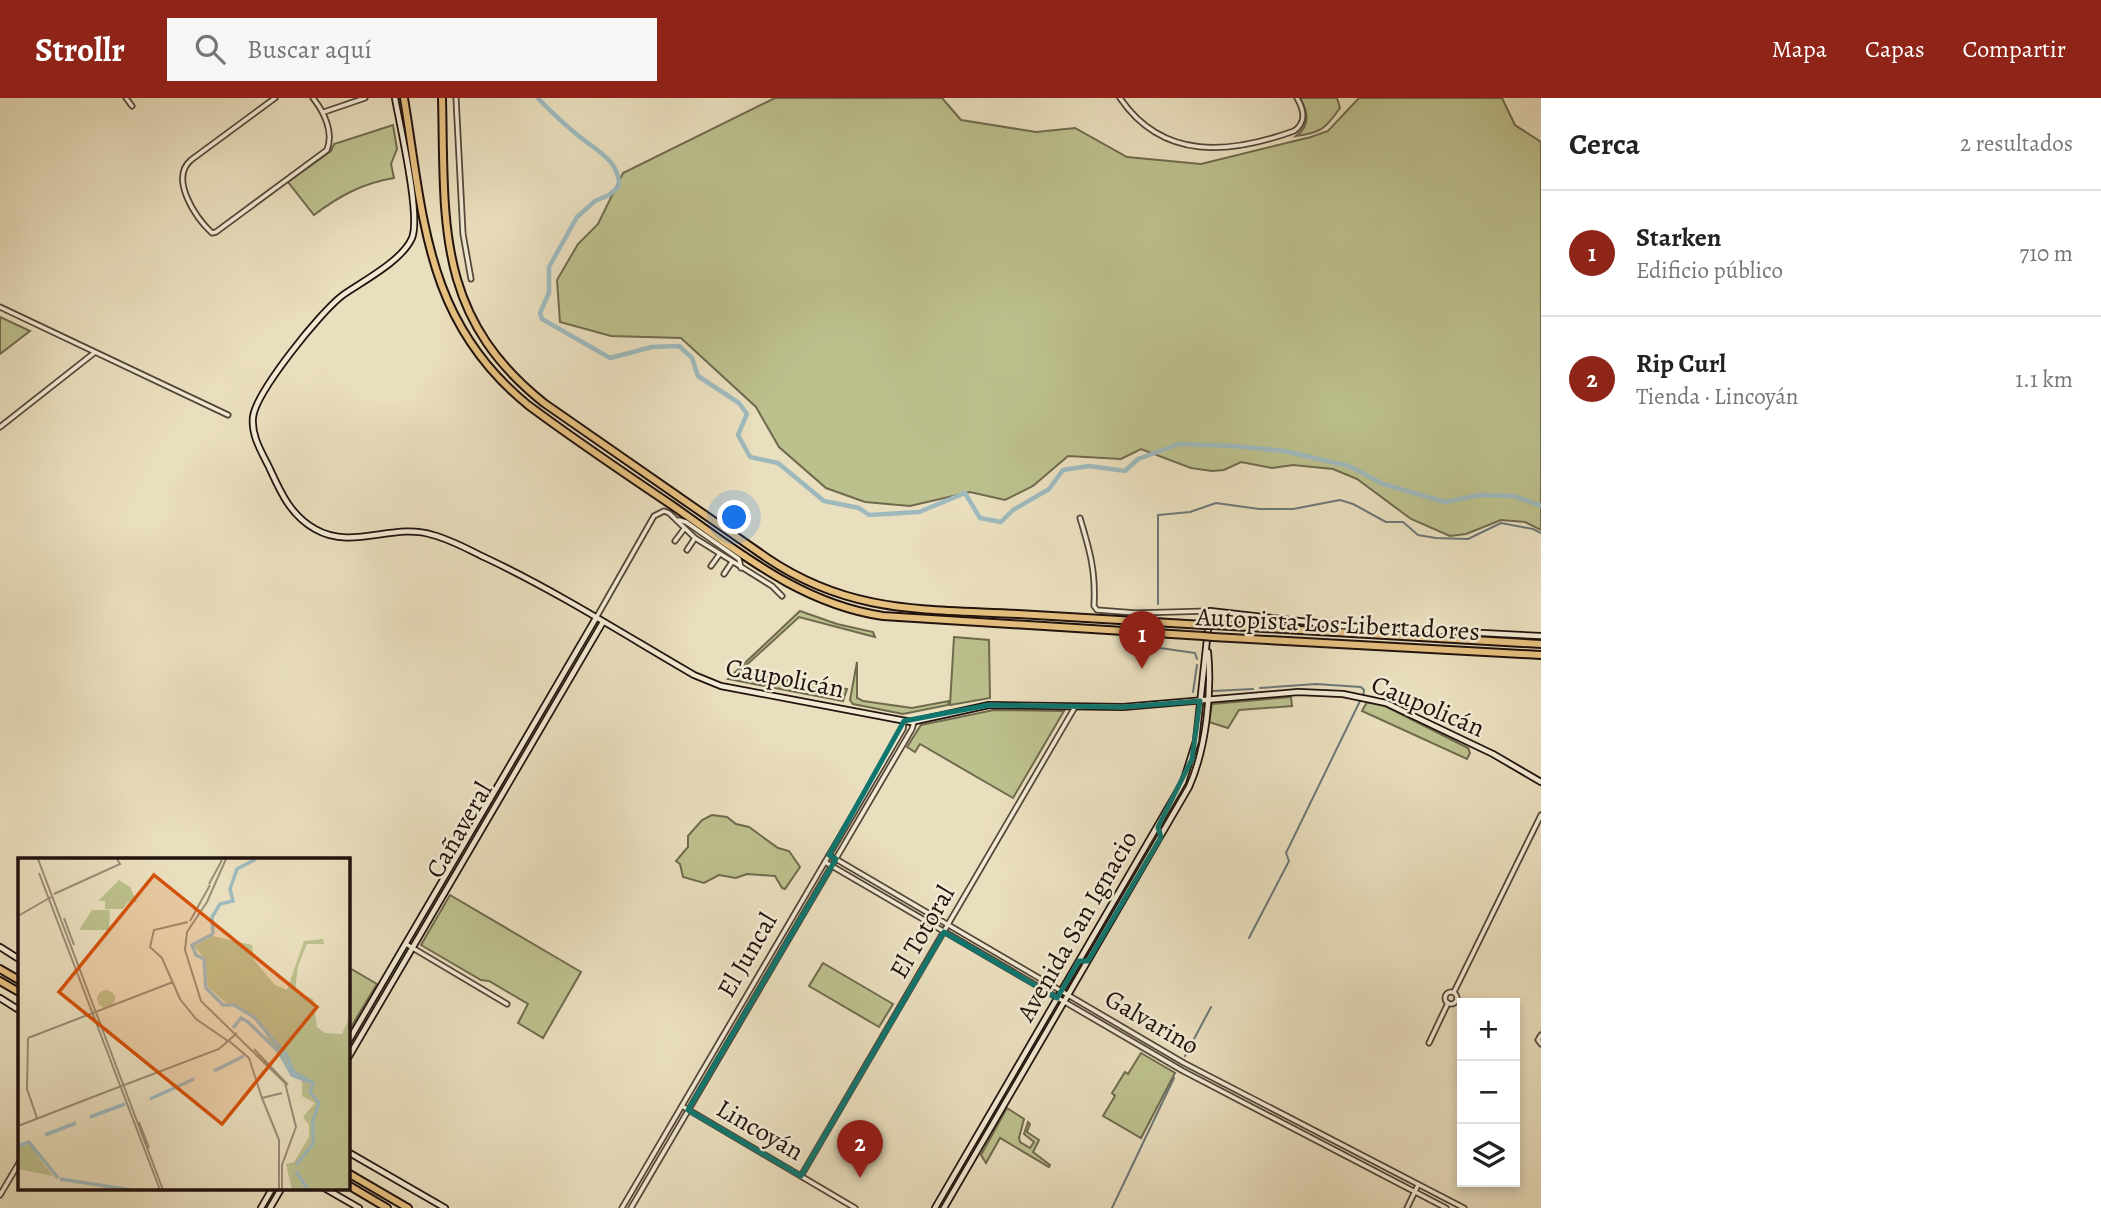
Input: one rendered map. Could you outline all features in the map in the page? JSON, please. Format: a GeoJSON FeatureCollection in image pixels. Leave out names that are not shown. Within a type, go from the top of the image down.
{"type":"FeatureCollection","features":[{"type":"Feature","properties":{"kind":"highway","name":"Autopista Los Libertadores"},"geometry":{"type":"LineString","coordinates":[[404,98],[427,233],[439,281],[453,314],[477,353],[502,382],[534,410],[770,573],[824,601],[883,617],[1541,655]]}},
{"type":"Feature","properties":{"kind":"highway","name":"Autopista Los Libertadores"},"geometry":{"type":"LineString","coordinates":[[442,98],[448,246],[457,282],[477,327],[502,363],[534,396],[795,576],[826,591],[853,599],[900,607],[1541,644]]}},
{"type":"Feature","properties":{"kind":"highway"},"geometry":{"type":"LineString","coordinates":[[0,969],[18,978]]}},
{"type":"Feature","properties":{"kind":"highway"},"geometry":{"type":"LineString","coordinates":[[2,982],[18,993]]}},
{"type":"Feature","properties":{"kind":"highway"},"geometry":{"type":"LineString","coordinates":[[350,1174],[408,1208]]}},
{"type":"Feature","properties":{"kind":"highway"},"geometry":{"type":"LineString","coordinates":[[350,1186],[387,1208]]}},
{"type":"Feature","properties":{"kind":"street"},"geometry":{"type":"LineString","coordinates":[[126,98],[132,106]]}},
{"type":"Feature","properties":{"kind":"street"},"geometry":{"type":"LineString","coordinates":[[275,98],[184,168],[183,179],[191,207],[212,233],[325,152],[329,141],[324,112],[313,98]]}},
{"type":"Feature","properties":{"kind":"street"},"geometry":{"type":"LineString","coordinates":[[324,112],[365,98]]}},
{"type":"Feature","properties":{"kind":"street","name":"Caupolicán"},"geometry":{"type":"LineString","coordinates":[[396,98],[415,212],[414,230],[407,247],[325,310],[264,391],[253,417],[257,442],[286,503],[297,516],[316,530],[346,538],[403,530],[434,535],[531,579],[713,684],[904,722],[989,705],[1122,707],[1298,692],[1356,695],[1392,706],[1493,754],[1541,782]]}},
{"type":"Feature","properties":{"kind":"street"},"geometry":{"type":"LineString","coordinates":[[456,98],[463,234],[471,279]]}},
{"type":"Feature","properties":{"kind":"street"},"geometry":{"type":"LineString","coordinates":[[1120,98],[1136,118],[1156,133],[1182,145],[1206,149],[1238,146],[1294,131],[1304,116],[1297,98]]}},
{"type":"Feature","properties":{"kind":"street"},"geometry":{"type":"LineString","coordinates":[[0,307],[228,415]]}},
{"type":"Feature","properties":{"kind":"street"},"geometry":{"type":"LineString","coordinates":[[0,427],[94,352]]}},
{"type":"Feature","properties":{"kind":"street"},"geometry":{"type":"LineString","coordinates":[[596,618],[654,516],[664,511],[695,538],[772,586],[782,596]]}},
{"type":"Feature","properties":{"kind":"street"},"geometry":{"type":"LineString","coordinates":[[1080,518],[1096,574],[1096,609],[1136,613],[1210,611],[1344,626],[1541,636]]}},
{"type":"Feature","properties":{"kind":"street"},"geometry":{"type":"LineString","coordinates":[[676,519],[686,522],[739,559],[741,568]]}},
{"type":"Feature","properties":{"kind":"street"},"geometry":{"type":"LineString","coordinates":[[675,541],[684,529]]}},
{"type":"Feature","properties":{"kind":"street"},"geometry":{"type":"LineString","coordinates":[[687,550],[695,538]]}},
{"type":"Feature","properties":{"kind":"street"},"geometry":{"type":"LineString","coordinates":[[711,566],[719,555]]}},
{"type":"Feature","properties":{"kind":"street"},"geometry":{"type":"LineString","coordinates":[[724,574],[732,562]]}},
{"type":"Feature","properties":{"kind":"street","name":"Avenida San Ignacio"},"geometry":{"type":"LineString","coordinates":[[934,1208],[1167,812],[1188,770],[1198,718],[1210,611]]}},
{"type":"Feature","properties":{"kind":"street","name":"Cañaveral"},"geometry":{"type":"LineString","coordinates":[[350,1039],[596,618]]}},
{"type":"Feature","properties":{"kind":"street","name":"Cañaveral"},"geometry":{"type":"LineString","coordinates":[[350,1055],[603,622]]}},
{"type":"Feature","properties":{"kind":"street","name":"Avenida San Ignacio"},"geometry":{"type":"LineString","coordinates":[[944,1208],[1189,787],[1199,763],[1206,718],[1209,668],[1207,648]]}},
{"type":"Feature","properties":{"kind":"street","name":"El Totoral"},"geometry":{"type":"LineString","coordinates":[[801,1176],[1076,706]]}},
{"type":"Feature","properties":{"kind":"street"},"geometry":{"type":"LineString","coordinates":[[1198,718],[1206,718]]}},
{"type":"Feature","properties":{"kind":"street","name":"El Juncal"},"geometry":{"type":"LineString","coordinates":[[622,1208],[903,729],[904,722]]}},
{"type":"Feature","properties":{"kind":"street","name":"El Juncal"},"geometry":{"type":"LineString","coordinates":[[631,1208],[914,722]]}},
{"type":"Feature","properties":{"kind":"street"},"geometry":{"type":"LineString","coordinates":[[1167,812],[1174,816]]}},
{"type":"Feature","properties":{"kind":"street"},"geometry":{"type":"LineString","coordinates":[[1429,1043],[1448,1003],[1456,1000],[1454,992],[1541,815]]}},
{"type":"Feature","properties":{"kind":"street"},"geometry":{"type":"LineString","coordinates":[[1154,833],[1160,833],[1161,837]]}},
{"type":"Feature","properties":{"kind":"street","name":"Galvarino"},"geometry":{"type":"LineString","coordinates":[[829,855],[1178,1060],[1464,1208]]}},
{"type":"Feature","properties":{"kind":"street","name":"Galvarino"},"geometry":{"type":"LineString","coordinates":[[825,862],[1174,1067],[1446,1208]]}},
{"type":"Feature","properties":{"kind":"street"},"geometry":{"type":"LineString","coordinates":[[406,944],[507,1004]]}},
{"type":"Feature","properties":{"kind":"street"},"geometry":{"type":"LineString","coordinates":[[0,947],[18,958]]}},
{"type":"Feature","properties":{"kind":"street"},"geometry":{"type":"LineString","coordinates":[[1082,957],[1088,961]]}},
{"type":"Feature","properties":{"kind":"street"},"geometry":{"type":"LineString","coordinates":[[1448,1003],[1445,995],[1450,991],[1454,992]]}},
{"type":"Feature","properties":{"kind":"street"},"geometry":{"type":"LineString","coordinates":[[0,998],[18,1009]]}},
{"type":"Feature","properties":{"kind":"street"},"geometry":{"type":"LineString","coordinates":[[1541,1035],[1538,1040],[1541,1044]]}},
{"type":"Feature","properties":{"kind":"street"},"geometry":{"type":"LineString","coordinates":[[1174,1067],[1178,1060]]}},
{"type":"Feature","properties":{"kind":"street"},"geometry":{"type":"LineString","coordinates":[[1011,1077],[1018,1081]]}},
{"type":"Feature","properties":{"kind":"street","name":"Lincoyán"},"geometry":{"type":"LineString","coordinates":[[681,1106],[855,1208]]}},
{"type":"Feature","properties":{"kind":"street"},"geometry":{"type":"LineString","coordinates":[[1298,1132],[1303,1125]]}},
{"type":"Feature","properties":{"kind":"street"},"geometry":{"type":"LineString","coordinates":[[350,1153],[444,1208]]}},
{"type":"Feature","properties":{"kind":"street"},"geometry":{"type":"LineString","coordinates":[[0,1195],[18,1165]]}},
{"type":"Feature","properties":{"kind":"street"},"geometry":{"type":"LineString","coordinates":[[1407,1208],[1418,1184]]}},
{"type":"Feature","properties":{"kind":"street"},"geometry":{"type":"LineString","coordinates":[[261,1208],[271,1190]]}},
{"type":"Feature","properties":{"kind":"street"},"geometry":{"type":"LineString","coordinates":[[270,1208],[280,1190]]}},
{"type":"Feature","properties":{"kind":"street"},"geometry":{"type":"LineString","coordinates":[[328,1190],[359,1208]]}},
{"type":"Feature","properties":{"kind":"highlighted area"},"geometry":{"type":"Polygon","coordinates":[[[1200,701],[1192,759],[1158,827],[1161,837],[1088,961],[1079,961],[1057,998],[944,932],[801,1176],[688,1110],[836,859],[829,855],[904,721],[989,705],[1123,707],[1200,701]]]}},
{"type":"Feature","properties":{"kind":"green space"},"geometry":{"type":"Polygon","coordinates":[[[775,98],[942,98],[961,120],[1036,132],[1075,128],[1127,157],[1201,164],[1328,131],[1359,98],[1502,98],[1515,125],[1541,142],[1541,530],[1525,522],[1501,520],[1466,534],[1450,536],[1411,519],[1357,479],[1333,469],[1293,465],[1272,468],[1241,462],[1224,470],[1212,471],[1191,468],[1141,449],[1121,459],[1068,456],[1033,486],[1005,500],[970,492],[910,506],[865,502],[826,488],[779,447],[756,407],[681,338],[611,336],[560,322],[557,280],[578,244],[598,224],[623,173],[775,98]]]}},
{"type":"Feature","properties":{"kind":"green space"},"geometry":{"type":"Polygon","coordinates":[[[1300,98],[1337,98],[1340,108],[1322,128],[1296,136],[1301,132],[1307,118],[1300,98]]]}},
{"type":"Feature","properties":{"kind":"green space"},"geometry":{"type":"Polygon","coordinates":[[[393,125],[397,149],[391,164],[394,178],[352,191],[314,215],[288,182],[331,151],[334,144],[393,125]]]}},
{"type":"Feature","properties":{"kind":"green space"},"geometry":{"type":"Polygon","coordinates":[[[0,317],[30,331],[0,354],[0,317]]]}},
{"type":"Feature","properties":{"kind":"green space"},"geometry":{"type":"Polygon","coordinates":[[[800,611],[837,624],[873,632],[875,637],[799,617],[741,670],[744,673],[847,689],[843,701],[728,679],[800,611]]]}},
{"type":"Feature","properties":{"kind":"green space"},"geometry":{"type":"Polygon","coordinates":[[[954,637],[989,640],[990,698],[950,705],[954,637]]]}},
{"type":"Feature","properties":{"kind":"green space"},"geometry":{"type":"Polygon","coordinates":[[[857,662],[857,698],[863,701],[912,708],[949,701],[948,705],[903,714],[853,704],[850,700],[857,662]]]}},
{"type":"Feature","properties":{"kind":"green space"},"geometry":{"type":"Polygon","coordinates":[[[1291,697],[1292,706],[1239,710],[1228,728],[1209,722],[1212,704],[1291,697]]]}},
{"type":"Feature","properties":{"kind":"green space"},"geometry":{"type":"Polygon","coordinates":[[[1367,702],[1383,705],[1468,748],[1470,753],[1467,759],[1362,711],[1367,702]]]}},
{"type":"Feature","properties":{"kind":"green space"},"geometry":{"type":"Polygon","coordinates":[[[994,710],[1064,711],[1013,798],[920,744],[915,752],[907,747],[921,725],[994,710]]]}},
{"type":"Feature","properties":{"kind":"green space"},"geometry":{"type":"Polygon","coordinates":[[[712,815],[727,817],[736,824],[749,827],[778,848],[789,851],[800,867],[785,889],[775,876],[747,874],[736,878],[719,875],[704,883],[683,877],[680,864],[676,861],[688,847],[688,836],[702,820],[712,815]]]}},
{"type":"Feature","properties":{"kind":"green space"},"geometry":{"type":"Polygon","coordinates":[[[450,895],[581,972],[543,1038],[518,1023],[528,1004],[421,945],[450,895]]]}},
{"type":"Feature","properties":{"kind":"green space"},"geometry":{"type":"Polygon","coordinates":[[[823,963],[893,1004],[879,1027],[809,986],[823,963]]]}},
{"type":"Feature","properties":{"kind":"green space"},"geometry":{"type":"Polygon","coordinates":[[[350,968],[377,984],[350,1029],[350,968]]]}},
{"type":"Feature","properties":{"kind":"green space"},"geometry":{"type":"Polygon","coordinates":[[[1141,1053],[1175,1073],[1141,1138],[1103,1116],[1115,1096],[1112,1093],[1141,1053]]]}},
{"type":"Feature","properties":{"kind":"green space"},"geometry":{"type":"Polygon","coordinates":[[[1007,1108],[1024,1119],[1019,1138],[1020,1142],[1030,1148],[1034,1142],[1024,1134],[1028,1122],[1030,1124],[1027,1132],[1039,1140],[1033,1152],[1050,1165],[1049,1167],[1000,1138],[986,1163],[981,1155],[1007,1108]]]}},
{"type":"Feature","properties":{"kind":"waterway"},"geometry":{"type":"LineString","coordinates":[[538,98],[565,125],[610,161],[615,168],[619,186],[609,195],[595,201],[577,217],[549,267],[549,293],[540,313],[542,319],[610,358],[652,347],[679,346],[692,358],[698,376],[739,403],[747,414],[738,435],[750,457],[778,463],[824,501],[859,508],[869,515],[919,512],[965,493],[980,518],[1001,522],[1013,510],[1049,489],[1063,470],[1089,466],[1125,471],[1138,459],[1179,444],[1284,451],[1349,466],[1383,484],[1445,502],[1480,495],[1514,496],[1541,506]]}},
{"type":"Feature","properties":{"kind":"waterway"},"geometry":{"type":"LineString","coordinates":[[1158,604],[1158,515],[1190,512],[1216,503],[1259,509],[1293,509],[1340,500],[1386,522],[1403,522],[1418,535],[1436,538],[1468,539],[1501,523],[1541,533]]}},
{"type":"Feature","properties":{"kind":"waterway"},"geometry":{"type":"LineString","coordinates":[[1142,642],[1146,646],[1195,653],[1197,659]]}},
{"type":"Feature","properties":{"kind":"waterway"},"geometry":{"type":"LineString","coordinates":[[1193,692],[1197,665]]}},
{"type":"Feature","properties":{"kind":"waterway"},"geometry":{"type":"LineString","coordinates":[[1260,688],[1316,684],[1361,687],[1364,690],[1363,696]]}},
{"type":"Feature","properties":{"kind":"waterway"},"geometry":{"type":"LineString","coordinates":[[1213,691],[1253,689]]}},
{"type":"Feature","properties":{"kind":"waterway"},"geometry":{"type":"LineString","coordinates":[[1249,938],[1289,861],[1286,853],[1360,701]]}},
{"type":"Feature","properties":{"kind":"waterway"},"geometry":{"type":"LineString","coordinates":[[1185,1056],[1211,1007]]}},
{"type":"Feature","properties":{"kind":"waterway"},"geometry":{"type":"LineString","coordinates":[[1112,1208],[1174,1078]]}},
{"type":"Feature","properties":{"kind":"place","name":"Starken"},"geometry":{"type":"Point","coordinates":[1142,669]}},
{"type":"Feature","properties":{"kind":"place","name":"Rip Curl"},"geometry":{"type":"Point","coordinates":[860,1178]}}]}
